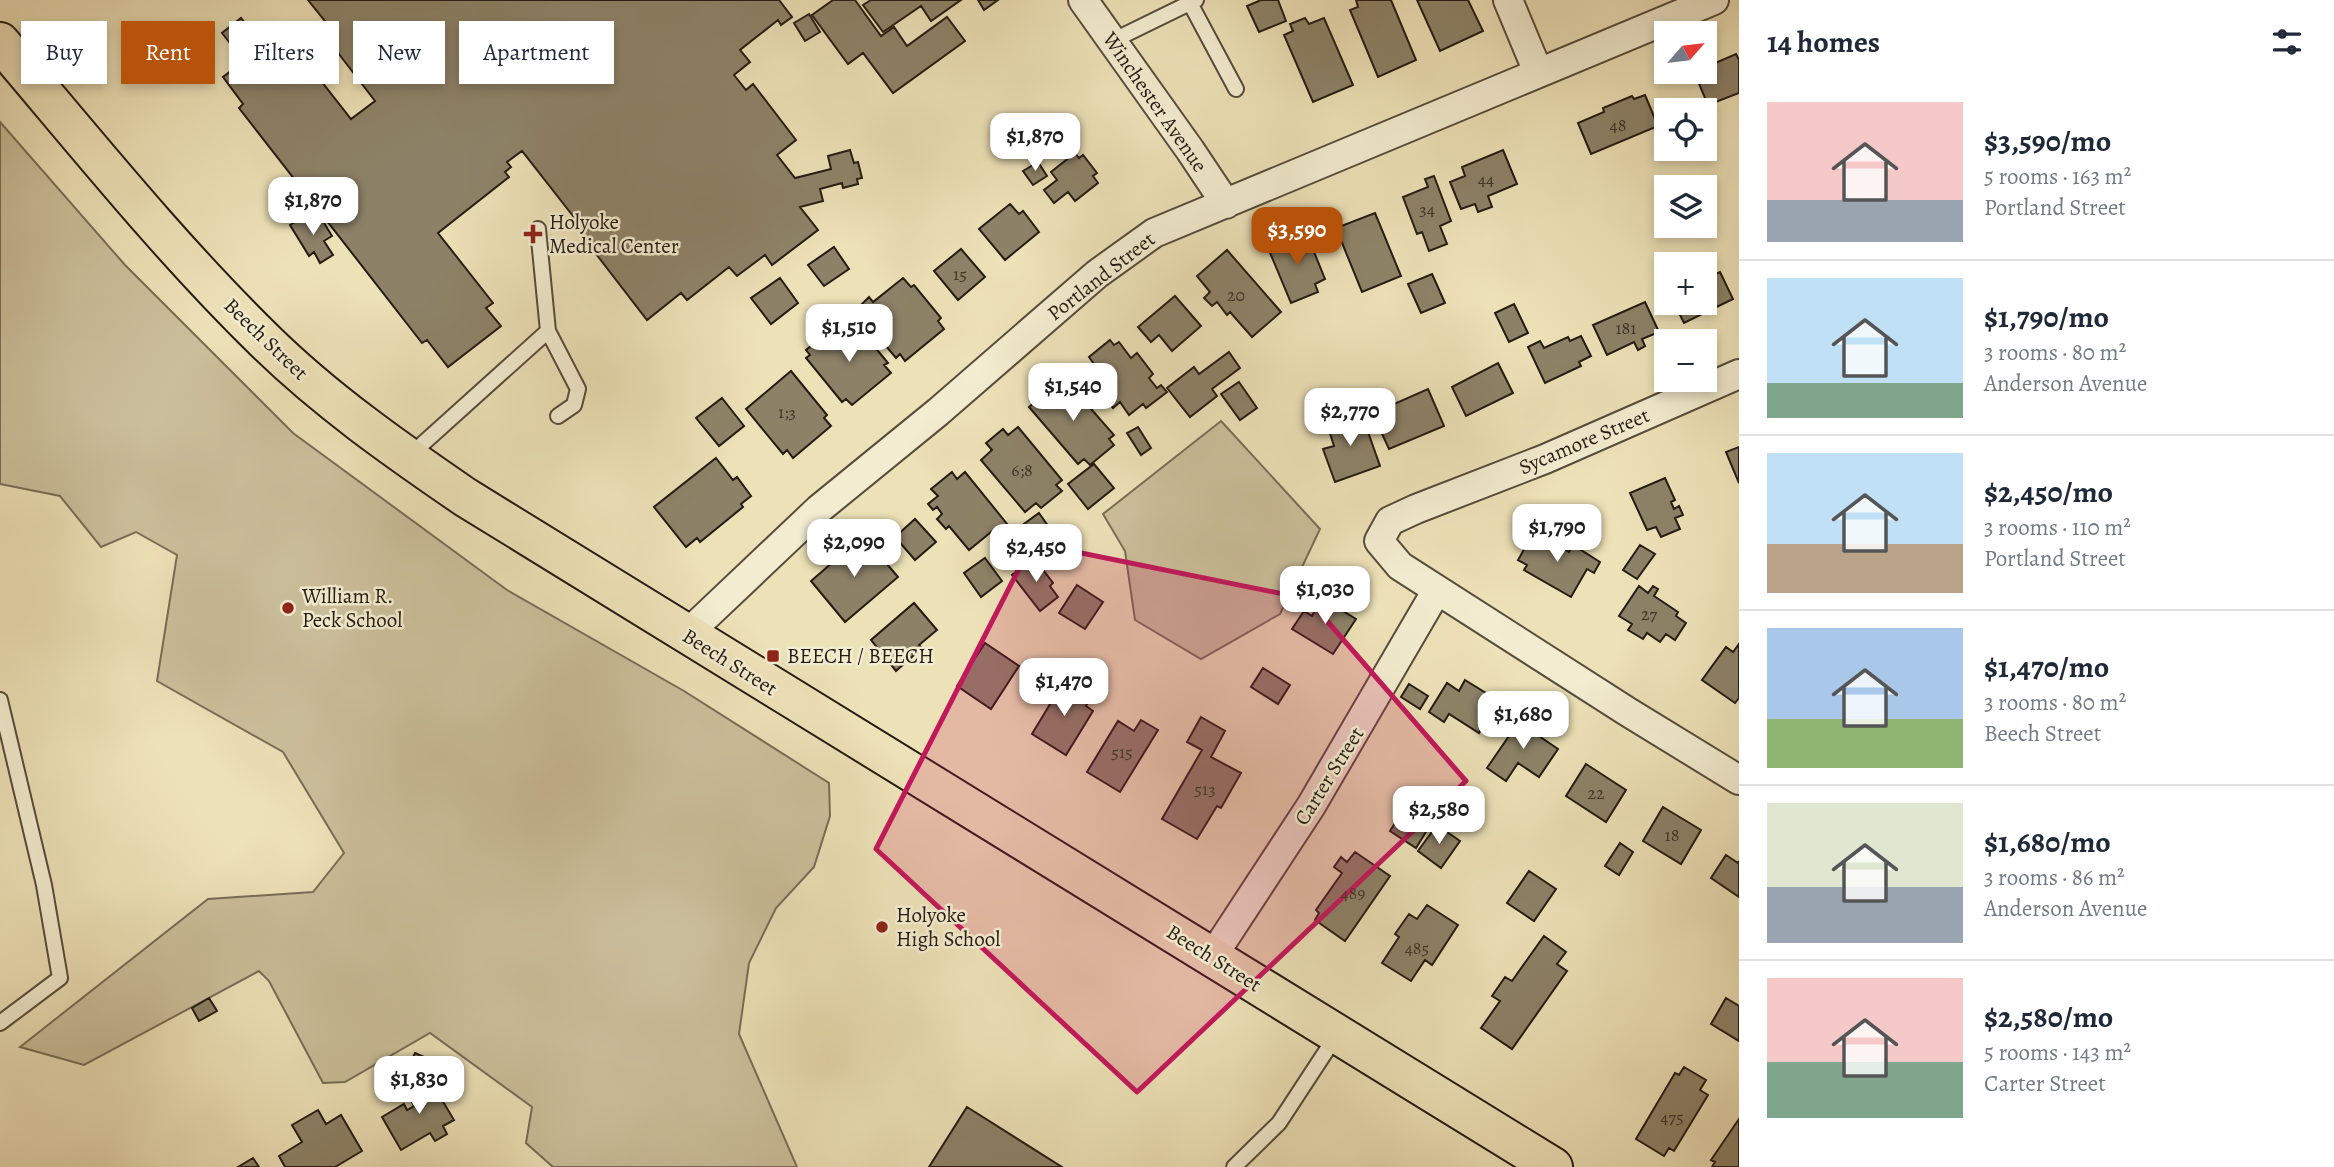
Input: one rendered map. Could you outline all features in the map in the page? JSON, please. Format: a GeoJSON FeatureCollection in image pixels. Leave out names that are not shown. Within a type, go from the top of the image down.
{"type":"FeatureCollection","features":[{"type":"Feature","properties":{"kind":"main road","name":"Beech Street"},"geometry":{"type":"LineString","coordinates":[[0,42],[183,257],[266,342],[341,407],[407,458],[686,635],[1553,1167]]}},
{"type":"Feature","properties":{"kind":"street","name":"Winchester Avenue"},"geometry":{"type":"LineString","coordinates":[[1083,0],[1226,204]]}},
{"type":"Feature","properties":{"kind":"street"},"geometry":{"type":"LineString","coordinates":[[1508,0],[1538,72]]}},
{"type":"Feature","properties":{"kind":"street","name":"Portland Street"},"geometry":{"type":"LineString","coordinates":[[686,635],[819,509],[938,412],[1097,274],[1154,233],[1714,0]]}},
{"type":"Feature","properties":{"kind":"street","name":"Sycamore Street"},"geometry":{"type":"LineString","coordinates":[[1437,590],[1400,566],[1379,541],[1390,521],[1545,459],[1739,374]]}},
{"type":"Feature","properties":{"kind":"street"},"geometry":{"type":"LineString","coordinates":[[1437,590],[1739,780]]}},
{"type":"Feature","properties":{"kind":"street","name":"Carter Street"},"geometry":{"type":"LineString","coordinates":[[1212,957],[1311,806],[1437,590]]}},
{"type":"Feature","properties":{"kind":"lane"},"geometry":{"type":"LineString","coordinates":[[1112,41],[1193,2],[1236,89]]}},
{"type":"Feature","properties":{"kind":"lane"},"geometry":{"type":"LineString","coordinates":[[538,229],[548,331],[578,388],[574,405],[558,416]]}},
{"type":"Feature","properties":{"kind":"lane"},"geometry":{"type":"LineString","coordinates":[[407,458],[548,331]]}},
{"type":"Feature","properties":{"kind":"lane"},"geometry":{"type":"LineString","coordinates":[[0,699],[44,885],[60,978],[0,1023]]}},
{"type":"Feature","properties":{"kind":"lane"},"geometry":{"type":"LineString","coordinates":[[1234,1167],[1279,1123],[1337,1035]]}},
{"type":"Feature","properties":{"kind":"highlighted area"},"geometry":{"type":"Polygon","coordinates":[[[1032,543],[1308,599],[1466,781],[1137,1092],[876,849],[1032,543]]]}},
{"type":"Feature","properties":{"kind":"shaded area","name":"William R. Peck School"},"geometry":{"type":"Polygon","coordinates":[[[0,122],[125,265],[293,433],[507,590],[684,691],[829,783],[830,816],[814,867],[776,908],[749,963],[739,1034],[797,1167],[553,1167],[526,1143],[532,1107],[430,1033],[345,1082],[323,1083],[269,981],[259,971],[84,1065],[20,1047],[208,899],[313,892],[344,853],[283,752],[157,681],[177,555],[136,532],[101,547],[60,496],[0,484],[0,122]]]}},
{"type":"Feature","properties":{"kind":"shaded area"},"geometry":{"type":"Polygon","coordinates":[[[1221,421],[1320,529],[1280,614],[1201,659],[1135,620],[1125,551],[1103,514],[1221,421]]]}},
{"type":"Feature","properties":{"kind":"building"},"geometry":{"type":"Polygon","coordinates":[[[308,0],[779,0],[792,17],[781,25],[778,20],[740,50],[750,62],[734,75],[746,90],[753,84],[796,140],[777,155],[795,178],[831,169],[828,156],[850,150],[854,163],[858,162],[862,178],[857,179],[858,184],[843,188],[842,183],[820,189],[823,201],[800,207],[818,230],[772,265],[765,255],[737,276],[729,267],[687,300],[681,293],[647,320],[576,228],[580,225],[522,151],[507,162],[511,167],[505,172],[509,177],[438,233],[493,303],[486,308],[501,326],[448,367],[427,340],[422,343],[239,108],[243,104],[223,77],[229,72],[229,84],[324,84],[351,119],[375,101],[362,84],[445,84],[445,21],[353,21],[353,72],[339,54],[339,21],[325,21],[308,0]]]}},
{"type":"Feature","properties":{"kind":"building"},"geometry":{"type":"Polygon","coordinates":[[[833,0],[855,0],[881,36],[894,27],[907,46],[947,17],[965,41],[893,93],[863,53],[848,64],[812,15],[833,0]]]}},
{"type":"Feature","properties":{"kind":"building"},"geometry":{"type":"Polygon","coordinates":[[[871,0],[961,0],[931,21],[921,6],[883,32],[863,5],[871,0]]]}},
{"type":"Feature","properties":{"kind":"building"},"geometry":{"type":"Polygon","coordinates":[[[978,0],[998,0],[984,10],[978,0]]]}},
{"type":"Feature","properties":{"kind":"building"},"geometry":{"type":"Polygon","coordinates":[[[1261,0],[1278,0],[1286,21],[1259,32],[1247,6],[1261,0]]]}},
{"type":"Feature","properties":{"kind":"building"},"geometry":{"type":"Polygon","coordinates":[[[1356,0],[1391,0],[1416,60],[1378,77],[1350,10],[1358,7],[1356,0]]]}},
{"type":"Feature","properties":{"kind":"building"},"geometry":{"type":"Polygon","coordinates":[[[1417,0],[1468,0],[1483,31],[1440,51],[1417,0]]]}},
{"type":"Feature","properties":{"kind":"building"},"geometry":{"type":"Polygon","coordinates":[[[809,14],[820,32],[805,41],[794,23],[809,14]]]}},
{"type":"Feature","properties":{"kind":"building"},"geometry":{"type":"Polygon","coordinates":[[[1305,18],[1309,24],[1324,18],[1353,85],[1313,102],[1284,35],[1293,31],[1290,24],[1305,18]]]}},
{"type":"Feature","properties":{"kind":"building"},"geometry":{"type":"Polygon","coordinates":[[[229,27],[229,42],[222,33],[229,27]]]}},
{"type":"Feature","properties":{"kind":"building"},"geometry":{"type":"Polygon","coordinates":[[[1736,54],[1739,60],[1739,93],[1717,102],[1717,98],[1705,98],[1699,84],[1717,84],[1717,62],[1736,54]]]}},
{"type":"Feature","properties":{"kind":"building"},"geometry":{"type":"Polygon","coordinates":[[[1645,95],[1654,116],[1654,128],[1591,154],[1578,123],[1604,112],[1603,108],[1632,96],[1634,99],[1645,95]]]}},
{"type":"Feature","properties":{"kind":"building"},"geometry":{"type":"Polygon","coordinates":[[[1503,150],[1517,184],[1488,196],[1492,207],[1478,212],[1475,204],[1461,209],[1450,182],[1465,176],[1462,167],[1503,150]]]}},
{"type":"Feature","properties":{"kind":"building"},"geometry":{"type":"Polygon","coordinates":[[[1075,153],[1079,158],[1083,155],[1097,173],[1093,176],[1098,183],[1075,201],[1068,192],[1054,203],[1044,190],[1057,180],[1051,172],[1075,153]]]}},
{"type":"Feature","properties":{"kind":"building"},"geometry":{"type":"Polygon","coordinates":[[[1038,162],[1047,176],[1033,185],[1023,171],[1038,162]]]}},
{"type":"Feature","properties":{"kind":"building"},"geometry":{"type":"Polygon","coordinates":[[[1434,176],[1451,221],[1440,226],[1447,244],[1429,251],[1422,232],[1417,234],[1403,197],[1428,187],[1425,179],[1434,176]]]}},
{"type":"Feature","properties":{"kind":"building"},"geometry":{"type":"Polygon","coordinates":[[[1010,204],[1019,214],[1023,211],[1039,232],[1005,260],[979,229],[1010,204]]]}},
{"type":"Feature","properties":{"kind":"building"},"geometry":{"type":"Polygon","coordinates":[[[1375,213],[1401,276],[1362,292],[1336,228],[1375,213]]]}},
{"type":"Feature","properties":{"kind":"building"},"geometry":{"type":"Polygon","coordinates":[[[306,215],[311,224],[321,218],[332,236],[324,241],[333,255],[320,263],[314,252],[309,256],[290,225],[306,215]]]}},
{"type":"Feature","properties":{"kind":"building"},"geometry":{"type":"Polygon","coordinates":[[[1306,232],[1325,279],[1315,284],[1318,292],[1291,303],[1268,248],[1306,232]]]}},
{"type":"Feature","properties":{"kind":"building"},"geometry":{"type":"Polygon","coordinates":[[[834,247],[849,269],[824,286],[808,265],[834,247]]]}},
{"type":"Feature","properties":{"kind":"building"},"geometry":{"type":"Polygon","coordinates":[[[961,249],[985,277],[958,300],[934,271],[961,249]]]}},
{"type":"Feature","properties":{"kind":"building"},"geometry":{"type":"Polygon","coordinates":[[[1227,250],[1281,312],[1252,337],[1230,312],[1227,315],[1217,302],[1212,306],[1204,298],[1210,292],[1197,276],[1227,250]]]}},
{"type":"Feature","properties":{"kind":"building"},"geometry":{"type":"Polygon","coordinates":[[[1720,272],[1733,299],[1717,307],[1717,273],[1720,272]]]}},
{"type":"Feature","properties":{"kind":"building"},"geometry":{"type":"Polygon","coordinates":[[[1432,274],[1445,303],[1421,313],[1408,284],[1432,274]]]}},
{"type":"Feature","properties":{"kind":"building"},"geometry":{"type":"Polygon","coordinates":[[[780,278],[798,303],[771,324],[751,298],[780,278]]]}},
{"type":"Feature","properties":{"kind":"building"},"geometry":{"type":"Polygon","coordinates":[[[903,278],[911,287],[914,285],[941,318],[938,321],[944,329],[905,361],[900,354],[896,358],[859,314],[863,310],[860,306],[869,297],[873,302],[903,278]]]}},
{"type":"Feature","properties":{"kind":"building"},"geometry":{"type":"Polygon","coordinates":[[[1175,296],[1201,326],[1172,351],[1159,335],[1151,342],[1138,327],[1175,296]]]}},
{"type":"Feature","properties":{"kind":"building"},"geometry":{"type":"Polygon","coordinates":[[[1645,302],[1658,329],[1654,329],[1654,334],[1642,339],[1645,346],[1638,350],[1634,342],[1607,355],[1593,325],[1645,302]]]}},
{"type":"Feature","properties":{"kind":"building"},"geometry":{"type":"Polygon","coordinates":[[[1514,304],[1528,333],[1509,342],[1495,313],[1514,304]]]}},
{"type":"Feature","properties":{"kind":"building"},"geometry":{"type":"Polygon","coordinates":[[[1680,315],[1700,315],[1684,323],[1680,315]]]}},
{"type":"Feature","properties":{"kind":"building"},"geometry":{"type":"Polygon","coordinates":[[[850,322],[857,332],[860,329],[888,363],[884,365],[891,373],[852,405],[846,399],[842,402],[806,358],[810,355],[806,350],[816,342],[820,347],[850,322]]]}},
{"type":"Feature","properties":{"kind":"building"},"geometry":{"type":"Polygon","coordinates":[[[1581,336],[1591,356],[1579,362],[1581,366],[1545,383],[1528,347],[1540,341],[1544,348],[1568,337],[1570,341],[1581,336]]]}},
{"type":"Feature","properties":{"kind":"building"},"geometry":{"type":"Polygon","coordinates":[[[1110,340],[1114,345],[1119,342],[1131,358],[1137,353],[1153,374],[1149,378],[1157,388],[1161,385],[1167,392],[1146,408],[1143,404],[1129,415],[1120,402],[1113,408],[1097,387],[1102,382],[1090,367],[1094,364],[1089,357],[1110,340]]]}},
{"type":"Feature","properties":{"kind":"building"},"geometry":{"type":"Polygon","coordinates":[[[1229,352],[1240,368],[1212,389],[1217,396],[1190,417],[1167,388],[1194,367],[1199,374],[1229,352]]]}},
{"type":"Feature","properties":{"kind":"building"},"geometry":{"type":"Polygon","coordinates":[[[1498,363],[1513,393],[1466,416],[1452,387],[1498,363]]]}},
{"type":"Feature","properties":{"kind":"building"},"geometry":{"type":"Polygon","coordinates":[[[791,371],[827,415],[824,418],[831,426],[793,458],[787,450],[783,454],[746,409],[791,371]]]}},
{"type":"Feature","properties":{"kind":"building"},"geometry":{"type":"Polygon","coordinates":[[[1063,377],[1114,435],[1109,439],[1114,445],[1090,465],[1084,459],[1078,464],[1029,407],[1063,377]]]}},
{"type":"Feature","properties":{"kind":"building"},"geometry":{"type":"Polygon","coordinates":[[[1239,382],[1257,408],[1240,420],[1221,394],[1239,382]]]}},
{"type":"Feature","properties":{"kind":"building"},"geometry":{"type":"Polygon","coordinates":[[[1428,389],[1444,426],[1389,449],[1377,423],[1390,418],[1385,408],[1428,389]]]}},
{"type":"Feature","properties":{"kind":"building"},"geometry":{"type":"Polygon","coordinates":[[[722,398],[744,426],[719,446],[696,418],[722,398]]]}},
{"type":"Feature","properties":{"kind":"building"},"geometry":{"type":"Polygon","coordinates":[[[1361,412],[1380,466],[1335,482],[1323,449],[1334,446],[1327,424],[1361,412]]]}},
{"type":"Feature","properties":{"kind":"building"},"geometry":{"type":"Polygon","coordinates":[[[1018,427],[1062,480],[1056,485],[1062,491],[1041,508],[1036,503],[1025,512],[981,460],[992,450],[986,443],[1003,429],[1008,435],[1018,427]]]}},
{"type":"Feature","properties":{"kind":"building"},"geometry":{"type":"Polygon","coordinates":[[[1138,427],[1151,448],[1141,455],[1127,433],[1138,427]]]}},
{"type":"Feature","properties":{"kind":"building"},"geometry":{"type":"Polygon","coordinates":[[[1739,447],[1739,483],[1726,452],[1739,447]]]}},
{"type":"Feature","properties":{"kind":"building"},"geometry":{"type":"Polygon","coordinates":[[[716,458],[733,480],[737,477],[751,496],[741,504],[743,507],[700,542],[697,538],[686,547],[654,507],[716,458]]]}},
{"type":"Feature","properties":{"kind":"building"},"geometry":{"type":"Polygon","coordinates":[[[1094,464],[1114,488],[1088,509],[1068,484],[1094,464]]]}},
{"type":"Feature","properties":{"kind":"building"},"geometry":{"type":"Polygon","coordinates":[[[952,472],[957,479],[965,472],[1012,530],[1003,537],[996,528],[969,550],[949,526],[946,529],[937,519],[942,514],[937,507],[933,510],[928,504],[938,496],[931,489],[952,472]]]}},
{"type":"Feature","properties":{"kind":"building"},"geometry":{"type":"Polygon","coordinates":[[[1665,478],[1675,500],[1671,502],[1674,509],[1679,506],[1683,515],[1675,518],[1680,529],[1661,537],[1656,527],[1647,530],[1630,493],[1665,478]]]}},
{"type":"Feature","properties":{"kind":"building"},"geometry":{"type":"Polygon","coordinates":[[[1039,513],[1058,540],[1036,556],[1017,529],[1039,513]]]}},
{"type":"Feature","properties":{"kind":"building"},"geometry":{"type":"Polygon","coordinates":[[[915,519],[936,542],[915,560],[895,537],[915,519]]]}},
{"type":"Feature","properties":{"kind":"building"},"geometry":{"type":"Polygon","coordinates":[[[1534,532],[1569,552],[1573,545],[1600,562],[1594,573],[1587,569],[1571,597],[1524,570],[1527,565],[1518,560],[1534,532]]]}},
{"type":"Feature","properties":{"kind":"building"},"geometry":{"type":"Polygon","coordinates":[[[863,536],[898,577],[845,622],[811,581],[863,536]]]}},
{"type":"Feature","properties":{"kind":"building"},"geometry":{"type":"Polygon","coordinates":[[[1640,545],[1655,554],[1637,579],[1623,570],[1640,545]]]}},
{"type":"Feature","properties":{"kind":"building"},"geometry":{"type":"Polygon","coordinates":[[[985,558],[1002,581],[981,597],[964,573],[985,558]]]}},
{"type":"Feature","properties":{"kind":"building"},"geometry":{"type":"Polygon","coordinates":[[[1034,558],[1053,583],[1050,586],[1058,597],[1040,611],[1012,575],[1034,558]]]}},
{"type":"Feature","properties":{"kind":"building"},"geometry":{"type":"Polygon","coordinates":[[[1077,585],[1103,602],[1085,629],[1059,613],[1077,585]]]}},
{"type":"Feature","properties":{"kind":"building"},"geometry":{"type":"Polygon","coordinates":[[[1639,586],[1648,593],[1653,586],[1658,589],[1654,596],[1678,612],[1676,616],[1686,623],[1675,640],[1666,634],[1660,642],[1647,633],[1643,639],[1628,630],[1632,624],[1619,616],[1639,586]]]}},
{"type":"Feature","properties":{"kind":"building"},"geometry":{"type":"Polygon","coordinates":[[[1322,598],[1356,619],[1333,654],[1292,629],[1304,611],[1312,616],[1322,598]]]}},
{"type":"Feature","properties":{"kind":"building"},"geometry":{"type":"Polygon","coordinates":[[[914,603],[937,630],[919,645],[922,648],[896,671],[871,640],[914,603]]]}},
{"type":"Feature","properties":{"kind":"building"},"geometry":{"type":"Polygon","coordinates":[[[985,643],[1019,666],[991,709],[957,686],[985,643]]]}},
{"type":"Feature","properties":{"kind":"building"},"geometry":{"type":"Polygon","coordinates":[[[1739,644],[1739,698],[1735,703],[1702,680],[1726,647],[1733,652],[1739,644]]]}},
{"type":"Feature","properties":{"kind":"building"},"geometry":{"type":"Polygon","coordinates":[[[1263,668],[1290,685],[1278,704],[1251,687],[1263,668]]]}},
{"type":"Feature","properties":{"kind":"building"},"geometry":{"type":"Polygon","coordinates":[[[1465,680],[1499,701],[1479,733],[1449,714],[1444,722],[1429,712],[1447,683],[1459,691],[1465,680]]]}},
{"type":"Feature","properties":{"kind":"building"},"geometry":{"type":"Polygon","coordinates":[[[1064,681],[1091,697],[1086,706],[1093,711],[1066,755],[1032,734],[1064,681]]]}},
{"type":"Feature","properties":{"kind":"building"},"geometry":{"type":"Polygon","coordinates":[[[1409,684],[1428,696],[1420,709],[1401,697],[1409,684]]]}},
{"type":"Feature","properties":{"kind":"building"},"geometry":{"type":"Polygon","coordinates":[[[1201,717],[1225,731],[1211,757],[1241,773],[1221,808],[1217,806],[1197,839],[1162,819],[1202,750],[1187,742],[1201,717]]]}},
{"type":"Feature","properties":{"kind":"building"},"geometry":{"type":"Polygon","coordinates":[[[1522,717],[1543,731],[1539,736],[1558,749],[1539,777],[1518,763],[1506,781],[1487,768],[1522,717]]]}},
{"type":"Feature","properties":{"kind":"building"},"geometry":{"type":"Polygon","coordinates":[[[1141,720],[1158,730],[1120,792],[1087,772],[1118,721],[1134,731],[1141,720]]]}},
{"type":"Feature","properties":{"kind":"building"},"geometry":{"type":"Polygon","coordinates":[[[1586,764],[1626,790],[1606,822],[1566,796],[1586,764]]]}},
{"type":"Feature","properties":{"kind":"building"},"geometry":{"type":"Polygon","coordinates":[[[1411,798],[1437,814],[1416,848],[1390,831],[1411,798]]]}},
{"type":"Feature","properties":{"kind":"building"},"geometry":{"type":"Polygon","coordinates":[[[1663,807],[1701,830],[1681,864],[1643,841],[1663,807]]]}},
{"type":"Feature","properties":{"kind":"building"},"geometry":{"type":"Polygon","coordinates":[[[1437,825],[1460,841],[1441,868],[1418,851],[1437,825]]]}},
{"type":"Feature","properties":{"kind":"building"},"geometry":{"type":"Polygon","coordinates":[[[1620,843],[1633,852],[1619,875],[1605,866],[1620,843]]]}},
{"type":"Feature","properties":{"kind":"building"},"geometry":{"type":"Polygon","coordinates":[[[1355,852],[1390,876],[1345,941],[1315,920],[1319,913],[1316,910],[1342,873],[1334,867],[1341,857],[1347,862],[1355,852]]]}},
{"type":"Feature","properties":{"kind":"building"},"geometry":{"type":"Polygon","coordinates":[[[1726,855],[1738,863],[1739,861],[1739,897],[1711,878],[1726,855]]]}},
{"type":"Feature","properties":{"kind":"building"},"geometry":{"type":"Polygon","coordinates":[[[1529,871],[1556,889],[1534,921],[1507,903],[1529,871]]]}},
{"type":"Feature","properties":{"kind":"building"},"geometry":{"type":"Polygon","coordinates":[[[1427,905],[1458,925],[1432,965],[1425,960],[1411,981],[1382,963],[1399,937],[1395,934],[1409,914],[1417,919],[1427,905]]]}},
{"type":"Feature","properties":{"kind":"building"},"geometry":{"type":"Polygon","coordinates":[[[1544,936],[1566,952],[1557,964],[1567,971],[1512,1049],[1481,1028],[1500,1001],[1492,996],[1505,977],[1512,981],[1544,936]]]}},
{"type":"Feature","properties":{"kind":"building"},"geometry":{"type":"Polygon","coordinates":[[[209,998],[217,1011],[199,1021],[192,1008],[209,998]]]}},
{"type":"Feature","properties":{"kind":"building"},"geometry":{"type":"Polygon","coordinates":[[[1726,998],[1739,1006],[1739,1041],[1711,1024],[1726,998]]]}},
{"type":"Feature","properties":{"kind":"building"},"geometry":{"type":"Polygon","coordinates":[[[415,1053],[433,1061],[428,1074],[409,1066],[415,1053]]]}},
{"type":"Feature","properties":{"kind":"building"},"geometry":{"type":"Polygon","coordinates":[[[1684,1067],[1706,1080],[1700,1090],[1708,1095],[1674,1151],[1669,1148],[1664,1156],[1636,1139],[1675,1073],[1679,1075],[1684,1067]]]}},
{"type":"Feature","properties":{"kind":"building"},"geometry":{"type":"Polygon","coordinates":[[[429,1078],[454,1120],[443,1126],[447,1134],[435,1141],[430,1133],[401,1150],[382,1117],[404,1104],[407,1110],[414,1106],[406,1091],[429,1078]]]}},
{"type":"Feature","properties":{"kind":"building"},"geometry":{"type":"Polygon","coordinates":[[[967,1107],[1062,1167],[929,1167],[967,1107]]]}},
{"type":"Feature","properties":{"kind":"building"},"geometry":{"type":"Polygon","coordinates":[[[318,1110],[326,1124],[341,1115],[362,1151],[335,1167],[285,1167],[279,1156],[302,1142],[292,1125],[318,1110]]]}},
{"type":"Feature","properties":{"kind":"building"},"geometry":{"type":"Polygon","coordinates":[[[1739,1119],[1739,1167],[1712,1167],[1715,1162],[1711,1160],[1739,1119]]]}},
{"type":"Feature","properties":{"kind":"building"},"geometry":{"type":"Polygon","coordinates":[[[253,1158],[259,1167],[238,1167],[253,1158]]]}},
{"type":"Feature","properties":{"kind":"place","name":"Holyoke Medical Center"},"geometry":{"type":"Point","coordinates":[533,234]}},
{"type":"Feature","properties":{"kind":"place","name":"William R. Peck School"},"geometry":{"type":"Point","coordinates":[288,608]}},
{"type":"Feature","properties":{"kind":"place","name":"BEECH / BEECH"},"geometry":{"type":"Point","coordinates":[773,656]}},
{"type":"Feature","properties":{"kind":"place","name":"Holyoke High School"},"geometry":{"type":"Point","coordinates":[882,927]}}]}
